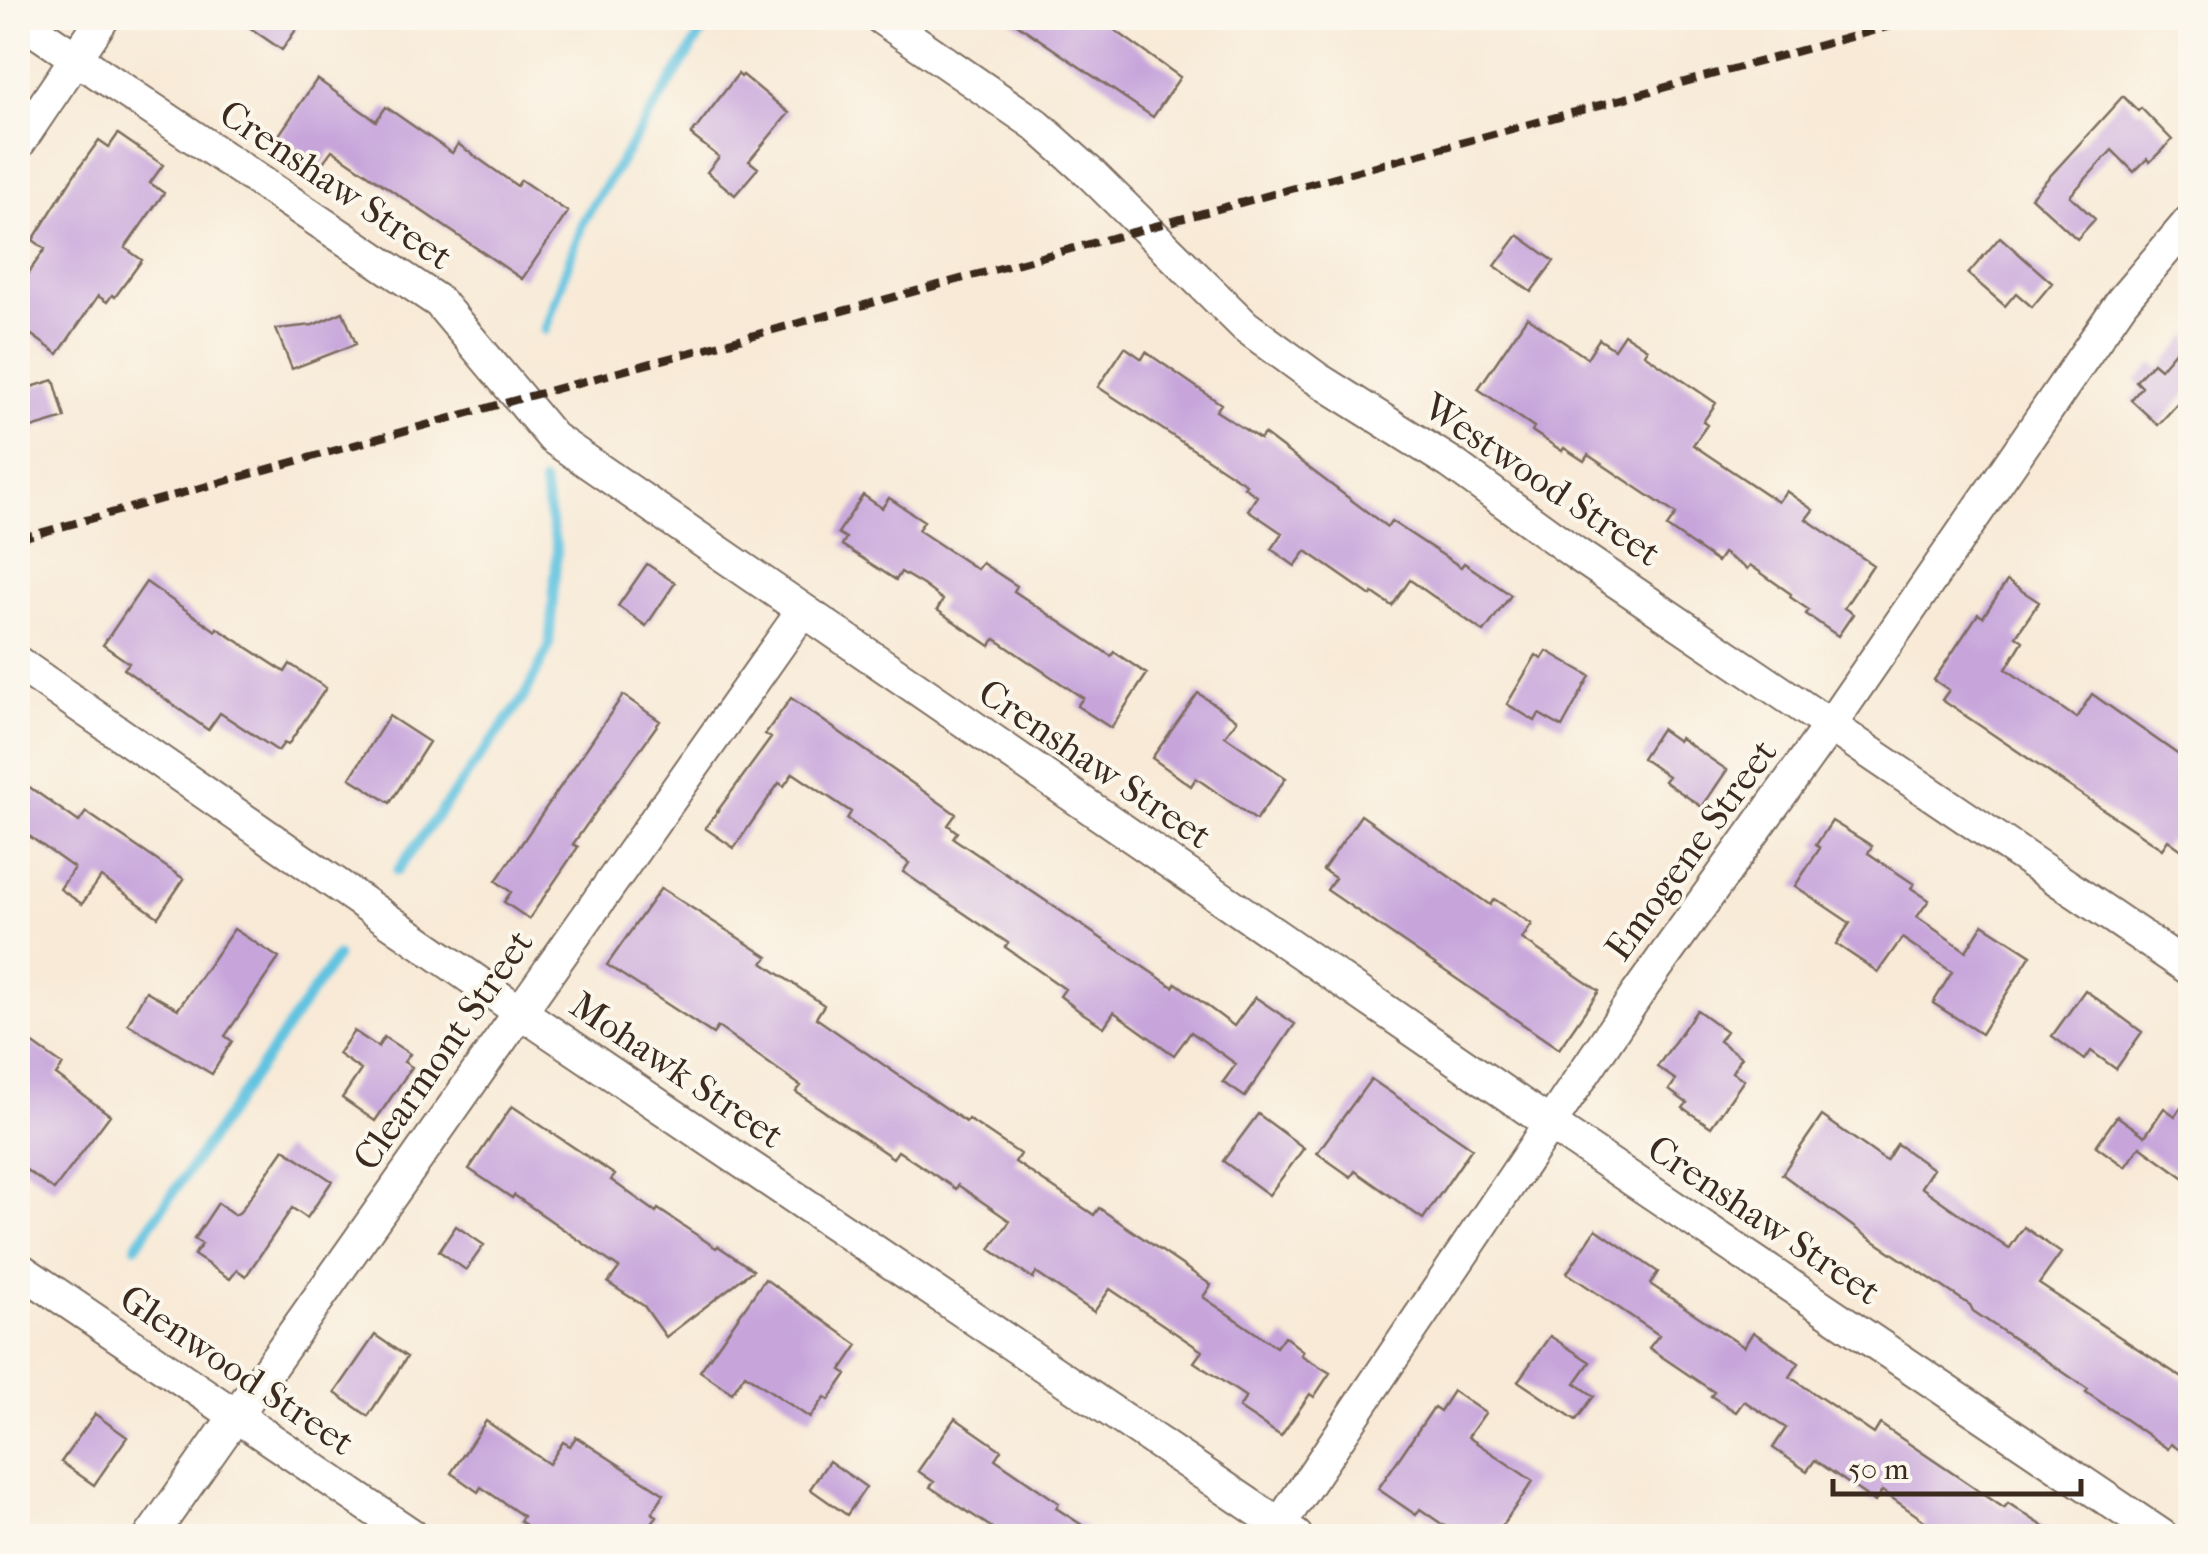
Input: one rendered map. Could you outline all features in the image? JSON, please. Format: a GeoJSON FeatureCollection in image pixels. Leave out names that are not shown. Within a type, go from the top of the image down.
{"type":"FeatureCollection","features":[{"type":"Feature","properties":{"kind":"street"},"geometry":{"type":"LineString","coordinates":[[18,144],[103,18]]}},
{"type":"Feature","properties":{"kind":"street","name":"Westwood Street"},"geometry":{"type":"LineString","coordinates":[[881,18],[1035,124],[1244,326],[1316,378],[1451,463],[1575,552],[2190,969]]}},
{"type":"Feature","properties":{"kind":"street","name":"Crenshaw Street"},"geometry":{"type":"LineString","coordinates":[[18,19],[439,302],[553,438],[1550,1124],[2162,1536]]}},
{"type":"Feature","properties":{"kind":"street","name":"Emogene Street"},"geometry":{"type":"LineString","coordinates":[[1282,1533],[1638,994],[1831,724],[2122,301],[2190,221]]}},
{"type":"Feature","properties":{"kind":"street","name":"Clearmont Street"},"geometry":{"type":"LineString","coordinates":[[151,1536],[802,612]]}},
{"type":"Feature","properties":{"kind":"street","name":"Mohawk Street"},"geometry":{"type":"LineString","coordinates":[[18,663],[518,1011],[1282,1533]]}},
{"type":"Feature","properties":{"kind":"street","name":"Glenwood Street"},"geometry":{"type":"LineString","coordinates":[[18,1268],[413,1536]]}},
{"type":"Feature","properties":{"kind":"building"},"geometry":{"type":"Polygon","coordinates":[[[236,18],[304,18],[282,50],[236,18]]]}},
{"type":"Feature","properties":{"kind":"building"},"geometry":{"type":"Polygon","coordinates":[[[1008,18],[1098,18],[1180,77],[1153,117],[1008,18]]]}},
{"type":"Feature","properties":{"kind":"building"},"geometry":{"type":"Polygon","coordinates":[[[738,74],[789,113],[749,161],[758,168],[735,195],[707,172],[719,157],[691,135],[738,74]]]}},
{"type":"Feature","properties":{"kind":"building"},"geometry":{"type":"Polygon","coordinates":[[[317,79],[376,121],[386,107],[452,153],[458,144],[517,186],[521,180],[568,212],[522,279],[332,150],[321,165],[279,135],[317,79]]]}},
{"type":"Feature","properties":{"kind":"building"},"geometry":{"type":"Polygon","coordinates":[[[2123,96],[2138,111],[2141,108],[2172,140],[2134,172],[2112,150],[2070,196],[2095,219],[2077,239],[2031,197],[2123,96]]]}},
{"type":"Feature","properties":{"kind":"building"},"geometry":{"type":"Polygon","coordinates":[[[118,134],[163,165],[150,183],[164,193],[125,248],[142,260],[115,297],[112,295],[107,302],[98,296],[58,354],[18,325],[18,288],[45,249],[33,240],[74,175],[99,140],[109,147],[118,134]]]}},
{"type":"Feature","properties":{"kind":"building"},"geometry":{"type":"Polygon","coordinates":[[[1518,235],[1554,261],[1531,292],[1495,266],[1518,235]]]}},
{"type":"Feature","properties":{"kind":"building"},"geometry":{"type":"Polygon","coordinates":[[[2000,237],[2052,283],[2032,307],[2016,293],[2005,306],[1968,274],[2000,237]]]}},
{"type":"Feature","properties":{"kind":"building"},"geometry":{"type":"Polygon","coordinates":[[[343,312],[356,344],[292,369],[276,329],[313,325],[343,312]]]}},
{"type":"Feature","properties":{"kind":"building"},"geometry":{"type":"Polygon","coordinates":[[[1527,317],[1587,358],[1599,339],[1614,349],[1624,334],[1647,349],[1644,354],[1716,403],[1693,445],[1778,502],[1786,491],[1813,510],[1806,519],[1873,565],[1844,608],[1853,614],[1838,636],[1806,614],[1809,610],[1791,594],[1750,565],[1747,569],[1723,553],[1717,562],[1667,527],[1676,514],[1588,455],[1584,461],[1564,448],[1562,451],[1478,389],[1527,317]]]}},
{"type":"Feature","properties":{"kind":"building"},"geometry":{"type":"Polygon","coordinates":[[[2190,334],[2190,390],[2158,425],[2131,400],[2142,387],[2136,381],[2153,363],[2160,369],[2190,334]]]}},
{"type":"Feature","properties":{"kind":"building"},"geometry":{"type":"Polygon","coordinates":[[[1125,347],[1142,359],[1146,352],[1221,404],[1216,411],[1260,439],[1264,434],[1387,527],[1391,521],[1511,595],[1484,632],[1410,580],[1392,606],[1306,551],[1295,566],[1271,549],[1282,533],[1248,510],[1257,496],[1244,487],[1246,484],[1098,387],[1125,347]]]}},
{"type":"Feature","properties":{"kind":"building"},"geometry":{"type":"Polygon","coordinates":[[[54,380],[65,418],[18,432],[18,391],[54,380]]]}},
{"type":"Feature","properties":{"kind":"building"},"geometry":{"type":"Polygon","coordinates":[[[863,495],[882,508],[889,498],[924,521],[918,530],[977,569],[982,563],[1017,586],[1014,591],[1111,656],[1114,652],[1147,674],[1111,728],[1077,706],[1083,698],[995,639],[990,646],[937,610],[943,600],[923,585],[901,572],[896,580],[842,545],[846,538],[838,533],[863,495]]]}},
{"type":"Feature","properties":{"kind":"building"},"geometry":{"type":"Polygon","coordinates":[[[647,564],[675,583],[646,626],[618,606],[647,564]]]}},
{"type":"Feature","properties":{"kind":"building"},"geometry":{"type":"Polygon","coordinates":[[[2007,581],[2039,602],[2016,636],[2023,641],[2006,669],[2076,718],[2092,694],[2190,763],[2190,856],[2168,840],[2162,849],[1942,700],[1949,690],[1934,680],[1978,614],[1983,617],[2007,581]]]}},
{"type":"Feature","properties":{"kind":"building"},"geometry":{"type":"Polygon","coordinates":[[[146,582],[216,631],[217,628],[285,672],[290,664],[326,688],[288,745],[284,743],[278,751],[220,713],[208,730],[124,669],[129,663],[103,645],[146,582]]]}},
{"type":"Feature","properties":{"kind":"building"},"geometry":{"type":"Polygon","coordinates":[[[1547,651],[1590,676],[1562,727],[1539,714],[1535,721],[1507,704],[1536,655],[1542,659],[1547,651]]]}},
{"type":"Feature","properties":{"kind":"building"},"geometry":{"type":"Polygon","coordinates":[[[1198,693],[1237,720],[1225,736],[1286,778],[1256,820],[1196,778],[1191,786],[1152,758],[1198,693]]]}},
{"type":"Feature","properties":{"kind":"building"},"geometry":{"type":"Polygon","coordinates":[[[623,695],[660,721],[573,844],[578,847],[529,919],[504,902],[511,892],[496,881],[623,695]]]}},
{"type":"Feature","properties":{"kind":"building"},"geometry":{"type":"Polygon","coordinates":[[[791,698],[956,814],[948,825],[957,832],[953,838],[1173,987],[1176,983],[1234,1026],[1255,997],[1295,1024],[1245,1097],[1223,1082],[1236,1064],[1191,1032],[1174,1055],[1114,1012],[1104,1027],[1078,1010],[1060,996],[1065,989],[1005,947],[1008,943],[903,872],[909,863],[847,819],[851,812],[793,773],[784,786],[779,783],[734,848],[705,828],[771,738],[765,734],[791,698]]]}},
{"type":"Feature","properties":{"kind":"building"},"geometry":{"type":"Polygon","coordinates":[[[389,716],[429,742],[390,803],[350,778],[389,716]]]}},
{"type":"Feature","properties":{"kind":"building"},"geometry":{"type":"Polygon","coordinates":[[[1661,729],[1727,770],[1702,807],[1664,781],[1668,776],[1642,758],[1661,729]]]}},
{"type":"Feature","properties":{"kind":"building"},"geometry":{"type":"Polygon","coordinates":[[[18,779],[79,822],[86,812],[184,879],[158,917],[101,877],[82,904],[60,889],[74,868],[18,828],[18,779]]]}},
{"type":"Feature","properties":{"kind":"building"},"geometry":{"type":"Polygon","coordinates":[[[1361,815],[1490,905],[1494,899],[1532,924],[1522,939],[1599,991],[1559,1049],[1327,890],[1335,878],[1323,870],[1361,815]]]}},
{"type":"Feature","properties":{"kind":"building"},"geometry":{"type":"Polygon","coordinates":[[[1832,821],[1872,846],[1868,853],[1914,884],[1911,888],[1929,900],[1917,917],[1966,951],[1983,924],[2031,955],[1981,1034],[1933,1003],[1952,972],[1902,938],[1878,972],[1836,944],[1850,923],[1795,886],[1832,821]]]}},
{"type":"Feature","properties":{"kind":"building"},"geometry":{"type":"Polygon","coordinates":[[[661,888],[768,957],[763,963],[824,1005],[816,1018],[966,1122],[968,1119],[1020,1154],[1015,1162],[1094,1215],[1099,1208],[1211,1285],[1203,1297],[1276,1347],[1284,1336],[1303,1351],[1301,1355],[1330,1373],[1314,1397],[1310,1394],[1281,1436],[1239,1408],[1246,1397],[1194,1362],[1202,1351],[1110,1289],[1094,1312],[1036,1273],[1033,1279],[990,1249],[1010,1221],[898,1151],[893,1158],[796,1092],[801,1086],[718,1027],[713,1034],[607,965],[661,888]]]}},
{"type":"Feature","properties":{"kind":"building"},"geometry":{"type":"Polygon","coordinates":[[[234,929],[279,958],[225,1036],[232,1041],[212,1074],[128,1024],[146,991],[178,1009],[234,929]]]}},
{"type":"Feature","properties":{"kind":"building"},"geometry":{"type":"Polygon","coordinates":[[[2085,990],[2142,1032],[2116,1069],[2091,1051],[2085,1060],[2052,1036],[2085,990]]]}},
{"type":"Feature","properties":{"kind":"building"},"geometry":{"type":"Polygon","coordinates":[[[1697,1010],[1726,1031],[1719,1041],[1741,1057],[1732,1072],[1744,1080],[1711,1127],[1683,1108],[1687,1103],[1669,1090],[1676,1080],[1657,1067],[1697,1010]]]}},
{"type":"Feature","properties":{"kind":"building"},"geometry":{"type":"Polygon","coordinates":[[[354,1031],[378,1047],[384,1037],[410,1054],[404,1062],[412,1067],[375,1121],[342,1098],[361,1070],[338,1054],[354,1031]]]}},
{"type":"Feature","properties":{"kind":"building"},"geometry":{"type":"Polygon","coordinates":[[[18,1033],[63,1065],[56,1075],[110,1115],[54,1190],[18,1164],[18,1033]]]}},
{"type":"Feature","properties":{"kind":"building"},"geometry":{"type":"Polygon","coordinates":[[[1371,1079],[1472,1148],[1423,1219],[1355,1171],[1351,1177],[1317,1153],[1371,1079]]]}},
{"type":"Feature","properties":{"kind":"building"},"geometry":{"type":"Polygon","coordinates":[[[2190,1093],[2190,1182],[2140,1146],[2125,1167],[2096,1146],[2117,1116],[2145,1136],[2164,1108],[2175,1116],[2190,1093]]]}},
{"type":"Feature","properties":{"kind":"building"},"geometry":{"type":"Polygon","coordinates":[[[512,1106],[615,1175],[611,1180],[656,1212],[658,1209],[753,1270],[666,1337],[644,1306],[608,1283],[619,1268],[514,1195],[512,1198],[469,1169],[512,1106]]]}},
{"type":"Feature","properties":{"kind":"building"},"geometry":{"type":"Polygon","coordinates":[[[1258,1114],[1304,1148],[1269,1195],[1223,1161],[1258,1114]]]}},
{"type":"Feature","properties":{"kind":"building"},"geometry":{"type":"Polygon","coordinates":[[[1822,1116],[1886,1161],[1897,1144],[1933,1169],[1921,1187],[2009,1249],[2024,1227],[2061,1253],[2039,1284],[2190,1383],[2190,1457],[2171,1444],[2168,1449],[1782,1174],[1822,1116]]]}},
{"type":"Feature","properties":{"kind":"building"},"geometry":{"type":"Polygon","coordinates":[[[284,1149],[332,1181],[307,1218],[292,1208],[246,1276],[237,1270],[230,1279],[194,1255],[202,1244],[194,1239],[218,1203],[235,1215],[240,1212],[284,1149]]]}},
{"type":"Feature","properties":{"kind":"building"},"geometry":{"type":"Polygon","coordinates":[[[456,1226],[484,1245],[466,1270],[439,1251],[456,1226]]]}},
{"type":"Feature","properties":{"kind":"building"},"geometry":{"type":"Polygon","coordinates":[[[1596,1229],[1658,1272],[1650,1284],[1744,1347],[1753,1332],[1799,1363],[1790,1377],[1874,1434],[1880,1424],[2004,1508],[2008,1503],[2058,1536],[1917,1536],[1926,1522],[1882,1491],[1875,1502],[1815,1460],[1807,1471],[1773,1448],[1786,1428],[1744,1401],[1736,1412],[1711,1396],[1714,1392],[1649,1348],[1659,1335],[1567,1273],[1596,1229]]]}},
{"type":"Feature","properties":{"kind":"building"},"geometry":{"type":"Polygon","coordinates":[[[765,1279],[858,1345],[841,1370],[847,1374],[810,1418],[745,1374],[732,1393],[700,1371],[765,1279]]]}},
{"type":"Feature","properties":{"kind":"building"},"geometry":{"type":"Polygon","coordinates":[[[375,1335],[407,1357],[368,1416],[335,1393],[375,1335]]]}},
{"type":"Feature","properties":{"kind":"building"},"geometry":{"type":"Polygon","coordinates":[[[1550,1336],[1590,1362],[1575,1383],[1594,1396],[1576,1420],[1518,1381],[1550,1336]]]}},
{"type":"Feature","properties":{"kind":"building"},"geometry":{"type":"Polygon","coordinates":[[[1453,1391],[1485,1413],[1468,1437],[1533,1481],[1495,1536],[1459,1536],[1420,1509],[1416,1515],[1378,1489],[1434,1407],[1440,1411],[1453,1391]]]}},
{"type":"Feature","properties":{"kind":"building"},"geometry":{"type":"Polygon","coordinates":[[[95,1414],[127,1437],[94,1485],[61,1462],[95,1414]]]}},
{"type":"Feature","properties":{"kind":"building"},"geometry":{"type":"Polygon","coordinates":[[[955,1418],[1001,1450],[995,1459],[1059,1503],[1056,1508],[1099,1536],[984,1536],[991,1527],[930,1487],[934,1482],[918,1471],[955,1418]]]}},
{"type":"Feature","properties":{"kind":"building"},"geometry":{"type":"Polygon","coordinates":[[[486,1421],[549,1464],[563,1442],[570,1446],[576,1437],[664,1494],[652,1513],[657,1516],[642,1536],[542,1536],[520,1521],[523,1516],[481,1487],[478,1492],[451,1473],[486,1421]]]}},
{"type":"Feature","properties":{"kind":"building"},"geometry":{"type":"Polygon","coordinates":[[[829,1461],[866,1487],[847,1515],[810,1489],[829,1461]]]}},
{"type":"Feature","properties":{"kind":"waterway"},"geometry":{"type":"LineString","coordinates":[[545,330],[583,221],[711,18]]}},
{"type":"Feature","properties":{"kind":"waterway"},"geometry":{"type":"LineString","coordinates":[[397,871],[524,697],[549,647],[557,551],[543,483]]}},
{"type":"Feature","properties":{"kind":"waterway"},"geometry":{"type":"LineString","coordinates":[[136,1246],[337,956]]}},
{"type":"Feature","properties":{"kind":"railway"},"geometry":{"type":"LineString","coordinates":[[18,539],[1920,18]]}}]}
